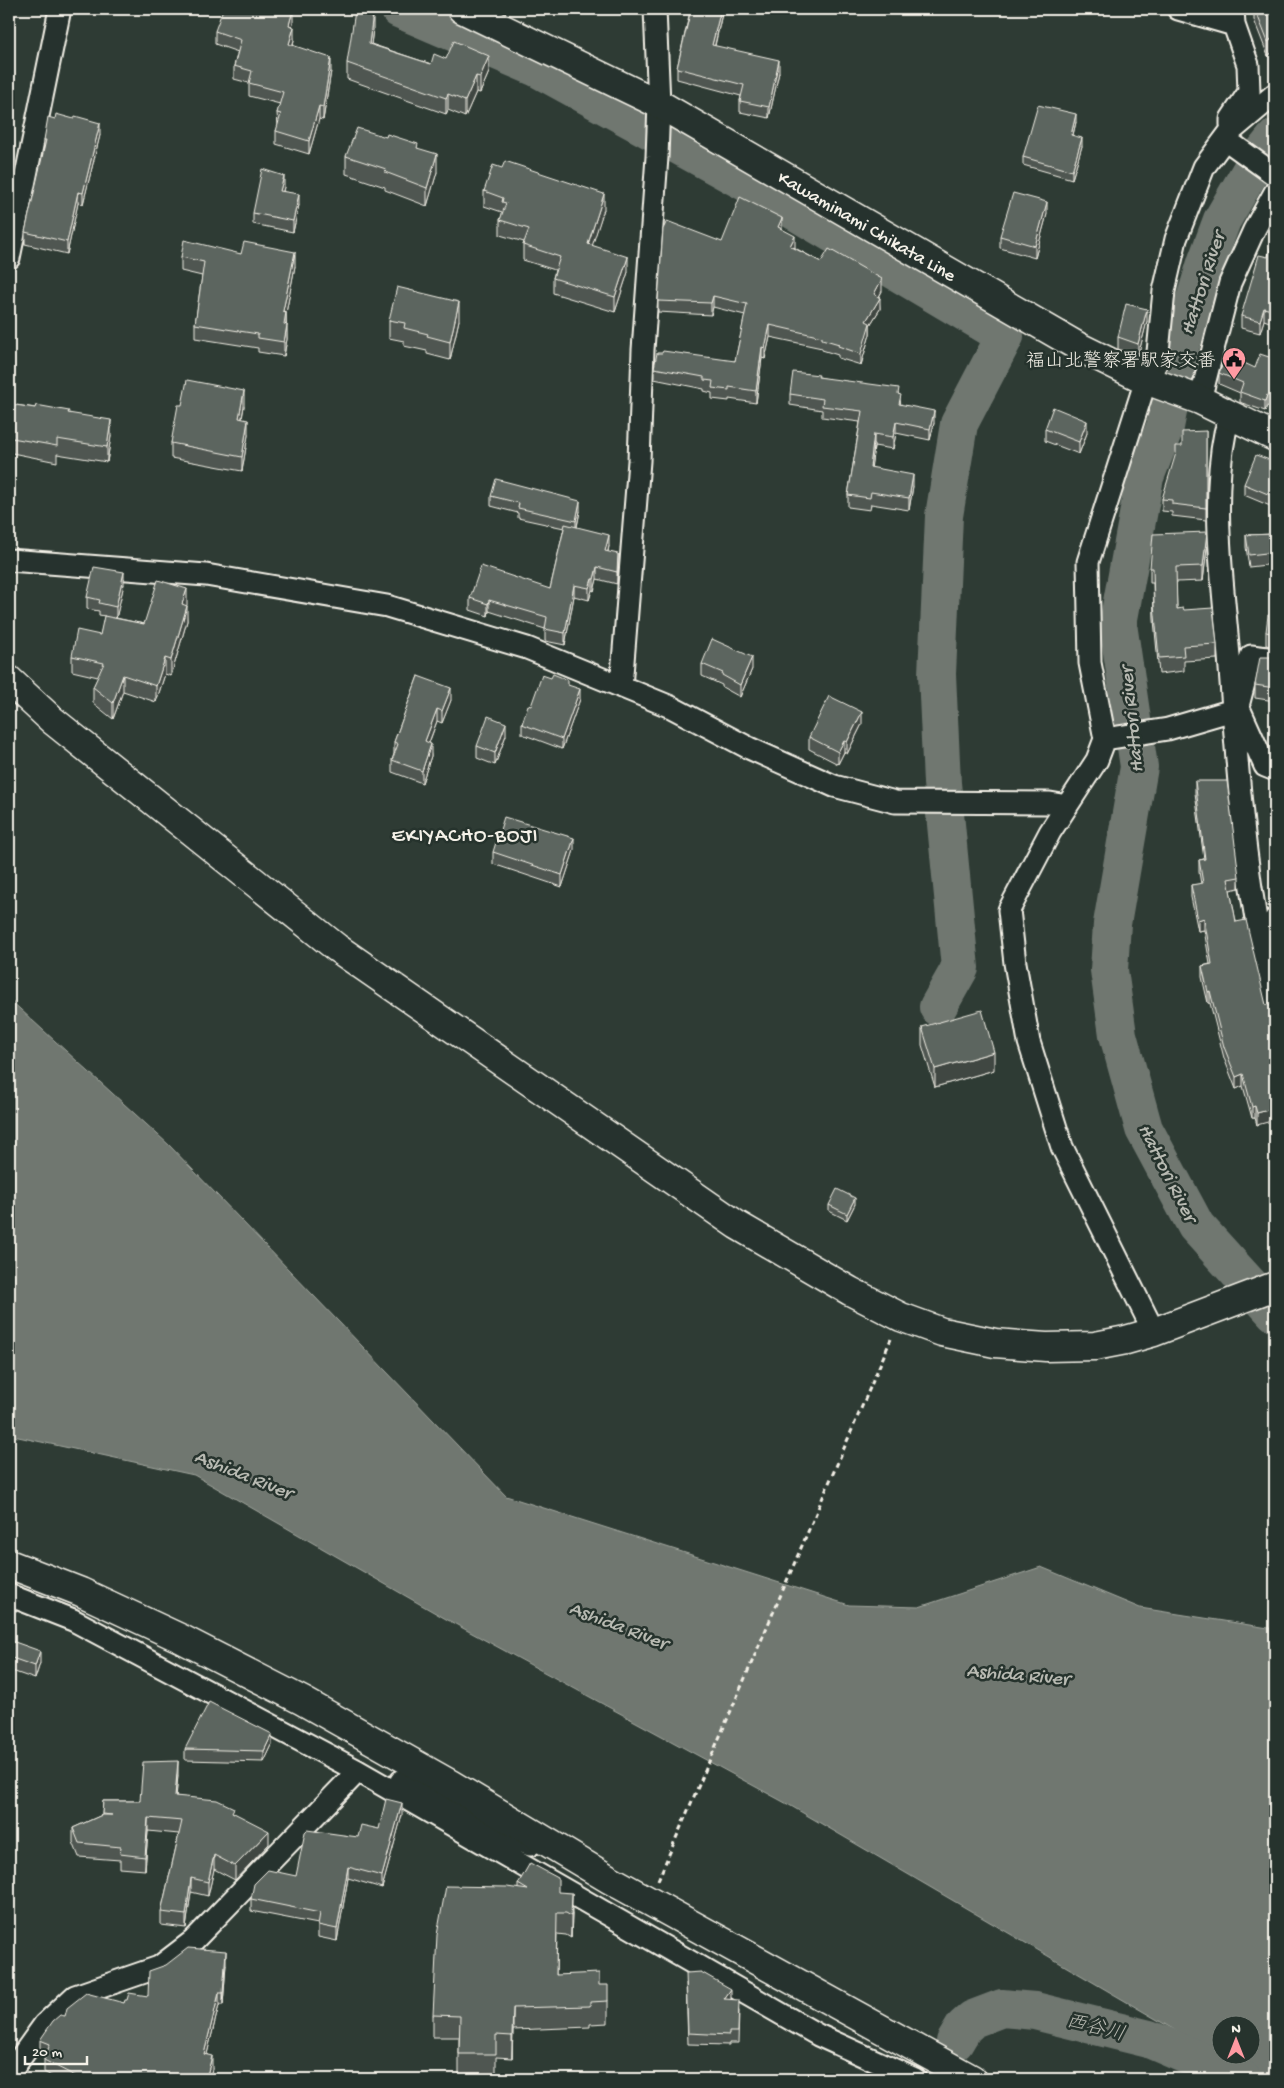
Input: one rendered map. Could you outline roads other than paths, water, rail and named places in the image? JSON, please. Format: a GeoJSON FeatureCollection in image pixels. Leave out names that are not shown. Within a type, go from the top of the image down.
{"type":"FeatureCollection","features":[{"type":"Feature","properties":{"kind":"street"},"geometry":{"type":"LineString","coordinates":[[9,258],[60,9]]}},
{"type":"Feature","properties":{"kind":"street","name":"Kawaminami Chikata Line"},"geometry":{"type":"LineString","coordinates":[[462,9],[658,104],[1079,347],[1152,382],[1196,399],[1275,436]]}},
{"type":"Feature","properties":{"kind":"street"},"geometry":{"type":"LineString","coordinates":[[622,687],[639,461],[643,350],[657,157],[658,104],[655,9]]}},
{"type":"Feature","properties":{"kind":"street"},"geometry":{"type":"LineString","coordinates":[[1178,9],[1233,17],[1248,65],[1249,92],[1231,119],[1230,139]]}},
{"type":"Feature","properties":{"kind":"street"},"geometry":{"type":"LineString","coordinates":[[1163,1328],[1062,1147],[1030,1042],[1015,963],[1009,910],[1050,832],[1097,760],[1109,738],[1090,663],[1088,562],[1152,382],[1157,362],[1164,291],[1176,239],[1204,167],[1275,94]]}},
{"type":"Feature","properties":{"kind":"street"},"geometry":{"type":"LineString","coordinates":[[1230,139],[1275,175]]}},
{"type":"Feature","properties":{"kind":"street"},"geometry":{"type":"LineString","coordinates":[[1196,399],[1230,283],[1254,230],[1275,192]]}},
{"type":"Feature","properties":{"kind":"street"},"geometry":{"type":"LineString","coordinates":[[1235,417],[1225,430],[1218,499],[1245,845],[1263,960],[1275,1005]]}},
{"type":"Feature","properties":{"kind":"street"},"geometry":{"type":"LineString","coordinates":[[9,560],[206,575],[387,606],[527,648],[671,707],[749,748],[834,786],[895,802],[1050,803],[1066,806]]}},
{"type":"Feature","properties":{"kind":"street"},"geometry":{"type":"LineString","coordinates":[[1275,659],[1252,656],[1235,708],[1265,766],[1275,770]]}},
{"type":"Feature","properties":{"kind":"street"},"geometry":{"type":"LineString","coordinates":[[9,680],[52,720],[337,948],[737,1225],[850,1291],[909,1320],[942,1332],[995,1343],[1046,1347],[1095,1346],[1126,1340],[1163,1328],[1275,1286]]}},
{"type":"Feature","properties":{"kind":"street"},"geometry":{"type":"LineString","coordinates":[[1109,738],[1168,729],[1235,708]]}},
{"type":"Feature","properties":{"kind":"street"},"geometry":{"type":"LineString","coordinates":[[1263,960],[1275,919]]}},
{"type":"Feature","properties":{"kind":"street"},"geometry":{"type":"LineString","coordinates":[[9,1564],[81,1592],[182,1639],[303,1701],[452,1785],[625,1888],[972,2079]]}},
{"type":"Feature","properties":{"kind":"street"},"geometry":{"type":"LineString","coordinates":[[9,1596],[73,1620],[358,1771],[818,2034],[915,2079]]}},
{"type":"Feature","properties":{"kind":"street"},"geometry":{"type":"LineString","coordinates":[[9,2074],[44,2025],[75,1996],[159,1967],[193,1941],[358,1771]]}},
{"type":"Feature","properties":{"kind":"street"},"geometry":{"type":"LineString","coordinates":[[386,1787],[396,1780],[403,1781],[530,1846],[542,1848],[551,1844]]}},
{"type":"Feature","properties":{"kind":"water","name":"Ashida River"},"geometry":{"type":"Polygon","coordinates":[[[9,999],[169,1145],[506,1496],[849,1605],[919,1607],[1041,1567],[1140,1608],[1275,1629],[1275,2079],[1198,2079],[1197,2043],[791,1806],[446,1619],[194,1475],[9,1435],[9,999]]]}},
{"type":"Feature","properties":{"kind":"water"},"geometry":{"type":"Polygon","coordinates":[[[1275,1306],[1275,1329],[1253,1315],[1275,1306]]]}},
{"type":"Feature","properties":{"kind":"waterway"},"geometry":{"type":"LineString","coordinates":[[399,9],[537,68],[749,184],[1005,336],[959,424],[944,516],[937,674],[942,783],[960,968],[938,1007]]}},
{"type":"Feature","properties":{"kind":"waterway","name":"Hattori River"},"geometry":{"type":"LineString","coordinates":[[1275,138],[1255,163],[1222,220],[1206,263],[1181,345],[1165,427],[1145,477],[1118,624],[1139,767],[1112,924],[1109,970],[1118,1035],[1144,1129],[1196,1226],[1275,1313]]}},
{"type":"Feature","properties":{"kind":"waterway","name":"西谷川"},"geometry":{"type":"LineString","coordinates":[[955,2042],[964,2027],[973,2019],[1002,2008],[1035,2011],[1149,2039],[1242,2079]]}},
{"type":"Feature","properties":{"kind":"place","name":"福山北警察署駅家交番"},"geometry":{"type":"Point","coordinates":[1234,380]}},
{"type":"Feature","properties":{"kind":"district","name":"EKIYACHO-BOJI"},"geometry":{"type":"Point","coordinates":[465,834]}}]}
